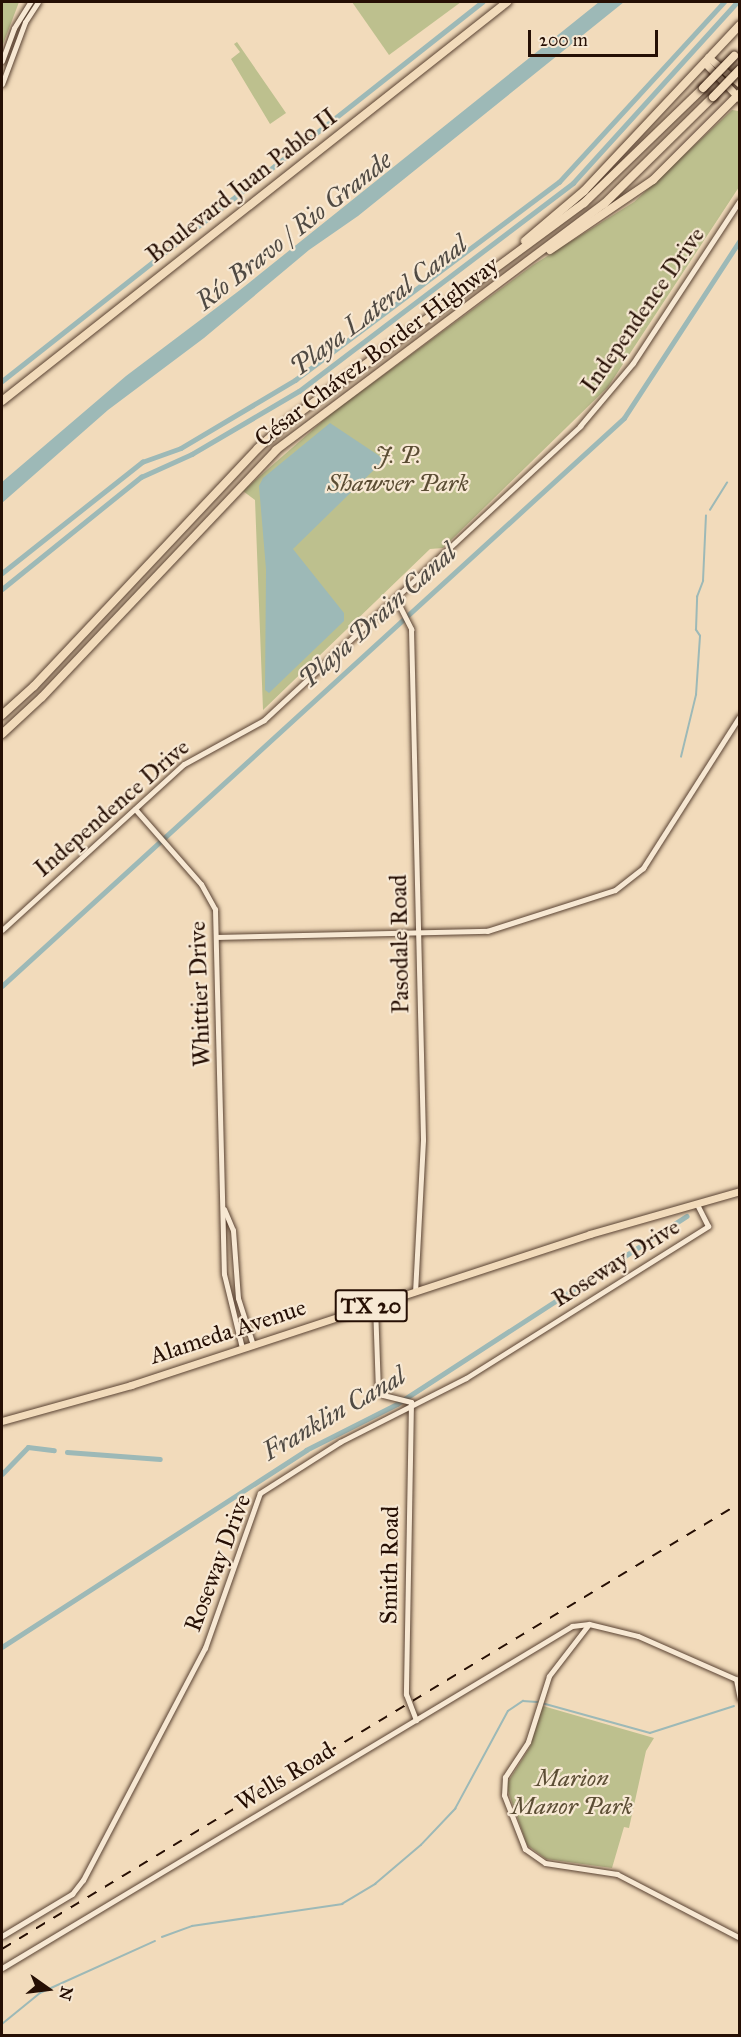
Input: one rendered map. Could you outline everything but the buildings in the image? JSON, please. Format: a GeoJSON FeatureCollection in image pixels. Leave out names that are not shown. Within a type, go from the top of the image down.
{"type":"FeatureCollection","features":[{"type":"Feature","properties":{"kind":"highway","name":"Boulevard Juan Pablo II"},"geometry":{"type":"LineString","coordinates":[[2,401],[507,2]]}},
{"type":"Feature","properties":{"kind":"highway"},"geometry":{"type":"LineString","coordinates":[[476,283],[579,195],[740,25]]}},
{"type":"Feature","properties":{"kind":"highway","name":"César Chávez Border Highway"},"geometry":{"type":"LineString","coordinates":[[2,715],[34,686],[258,448],[291,419],[598,191],[737,53]]}},
{"type":"Feature","properties":{"kind":"highway","name":"César Chávez Border Highway"},"geometry":{"type":"LineString","coordinates":[[2,734],[42,697],[276,450],[630,182],[740,69]]}},
{"type":"Feature","properties":{"kind":"highway"},"geometry":{"type":"LineString","coordinates":[[522,266],[628,200],[665,169],[739,96]]}},
{"type":"Feature","properties":{"kind":"highway"},"geometry":{"type":"LineString","coordinates":[[724,110],[740,106]]}},
{"type":"Feature","properties":{"kind":"main road"},"geometry":{"type":"LineString","coordinates":[[706,60],[740,84]]}},
{"type":"Feature","properties":{"kind":"main road"},"geometry":{"type":"LineString","coordinates":[[706,60],[739,96]]}},
{"type":"Feature","properties":{"kind":"main road","name":"Alameda Avenue"},"geometry":{"type":"LineString","coordinates":[[2,1420],[242,1348],[415,1291],[740,1191]]}},
{"type":"Feature","properties":{"kind":"street"},"geometry":{"type":"LineString","coordinates":[[2,61],[14,28],[30,2]]}},
{"type":"Feature","properties":{"kind":"street"},"geometry":{"type":"LineString","coordinates":[[2,84],[25,22],[38,2]]}},
{"type":"Feature","properties":{"kind":"street","name":"Independence Drive"},"geometry":{"type":"LineString","coordinates":[[2,930],[193,757],[264,720],[396,599],[612,392],[740,200]]}},
{"type":"Feature","properties":{"kind":"street","name":"Pasodale Road"},"geometry":{"type":"LineString","coordinates":[[396,599],[410,622],[423,1140],[415,1291]]}},
{"type":"Feature","properties":{"kind":"street"},"geometry":{"type":"LineString","coordinates":[[218,937],[503,929],[627,884],[643,868],[740,716]]}},
{"type":"Feature","properties":{"kind":"street","name":"Whittier Drive"},"geometry":{"type":"LineString","coordinates":[[135,809],[208,893],[215,909],[218,937],[224,1274],[242,1348]]}},
{"type":"Feature","properties":{"kind":"street","name":"Roseway Drive"},"geometry":{"type":"LineString","coordinates":[[2,1936],[72,1894],[83,1880],[209,1639],[260,1493],[340,1442],[411,1408],[475,1372],[708,1226],[697,1204]]}},
{"type":"Feature","properties":{"kind":"street","name":"Whittier Drive"},"geometry":{"type":"LineString","coordinates":[[223,1207],[232,1230],[238,1298],[254,1344]]}},
{"type":"Feature","properties":{"kind":"street"},"geometry":{"type":"LineString","coordinates":[[375,1305],[377,1386],[383,1395],[407,1399],[411,1408]]}},
{"type":"Feature","properties":{"kind":"street","name":"Smith Road"},"geometry":{"type":"LineString","coordinates":[[411,1408],[406,1694],[416,1720]]}},
{"type":"Feature","properties":{"kind":"street"},"geometry":{"type":"LineString","coordinates":[[740,1699],[738,1680],[638,1636],[589,1624],[553,1670],[528,1742],[504,1784],[510,1812],[525,1850],[539,1861],[617,1874],[740,1938]]}},
{"type":"Feature","properties":{"kind":"street","name":"Wells Road"},"geometry":{"type":"LineString","coordinates":[[2,1968],[572,1626],[589,1624]]}},
{"type":"Feature","properties":{"kind":"green space"},"geometry":{"type":"Polygon","coordinates":[[[2,2],[19,2],[2,47],[2,2]]]}},
{"type":"Feature","properties":{"kind":"green space"},"geometry":{"type":"Polygon","coordinates":[[[352,2],[461,2],[389,55],[352,2]]]}},
{"type":"Feature","properties":{"kind":"green space"},"geometry":{"type":"Polygon","coordinates":[[[237,42],[286,113],[270,124],[231,59],[240,52],[234,44],[237,42]]]}},
{"type":"Feature","properties":{"kind":"green space","name":"J. P. Shawver Park"},"geometry":{"type":"Polygon","coordinates":[[[732,110],[739,111],[739,187],[608,387],[443,548],[430,549],[263,710],[255,500],[243,491],[333,412],[533,265],[634,202],[732,110]]]}},
{"type":"Feature","properties":{"kind":"green space","name":"Marion Manor Park"},"geometry":{"type":"Polygon","coordinates":[[[543,1706],[654,1738],[646,1751],[629,1828],[624,1827],[612,1868],[546,1859],[527,1845],[506,1785],[530,1747],[543,1706]]]}},
{"type":"Feature","properties":{"kind":"water"},"geometry":{"type":"Polygon","coordinates":[[[599,2],[624,2],[358,216],[309,250],[204,338],[108,410],[2,503],[2,482],[126,376],[240,290],[599,2]]]}},
{"type":"Feature","properties":{"kind":"water"},"geometry":{"type":"Polygon","coordinates":[[[330,423],[381,457],[382,462],[293,549],[344,613],[344,621],[269,693],[265,690],[266,569],[259,486],[263,478],[330,423]]]}},
{"type":"Feature","properties":{"kind":"waterway"},"geometry":{"type":"LineString","coordinates":[[2,381],[482,2]]}},
{"type":"Feature","properties":{"kind":"waterway"},"geometry":{"type":"LineString","coordinates":[[2,573],[142,462],[181,448],[295,380],[559,182],[724,2]]}},
{"type":"Feature","properties":{"kind":"waterway","name":"Playa Lateral Canal"},"geometry":{"type":"LineString","coordinates":[[2,589],[141,477],[192,454],[299,391],[573,183],[737,2]]}},
{"type":"Feature","properties":{"kind":"waterway","name":"Playa Drain Canal"},"geometry":{"type":"LineString","coordinates":[[2,986],[624,418],[740,240]]}},
{"type":"Feature","properties":{"kind":"waterway"},"geometry":{"type":"LineString","coordinates":[[710,510],[727,483]]}},
{"type":"Feature","properties":{"kind":"waterway"},"geometry":{"type":"LineString","coordinates":[[681,757],[696,695],[700,636],[696,630],[697,597],[703,581],[706,516]]}},
{"type":"Feature","properties":{"kind":"waterway","name":"Franklin Canal"},"geometry":{"type":"LineString","coordinates":[[2,1647],[306,1450],[397,1404],[686,1216]]}},
{"type":"Feature","properties":{"kind":"waterway"},"geometry":{"type":"LineString","coordinates":[[2,1474],[28,1447],[54,1450]]}},
{"type":"Feature","properties":{"kind":"waterway"},"geometry":{"type":"LineString","coordinates":[[67,1452],[160,1459]]}},
{"type":"Feature","properties":{"kind":"waterway"},"geometry":{"type":"LineString","coordinates":[[162,1937],[192,1926],[342,1904],[375,1884],[421,1845],[455,1809],[508,1711],[523,1701],[537,1702]]}},
{"type":"Feature","properties":{"kind":"waterway"},"geometry":{"type":"LineString","coordinates":[[542,1703],[650,1733],[734,1706]]}},
{"type":"Feature","properties":{"kind":"waterway"},"geometry":{"type":"LineString","coordinates":[[2,2024],[40,1993],[155,1941]]}},
{"type":"Feature","properties":{"kind":"railway"},"geometry":{"type":"LineString","coordinates":[[2,1949],[740,1503]]}},
{"type":"Feature","properties":{"kind":"water label","name":"Río Bravo / Rio Grande"},"geometry":{"type":"Point","coordinates":[294,231]}}]}
